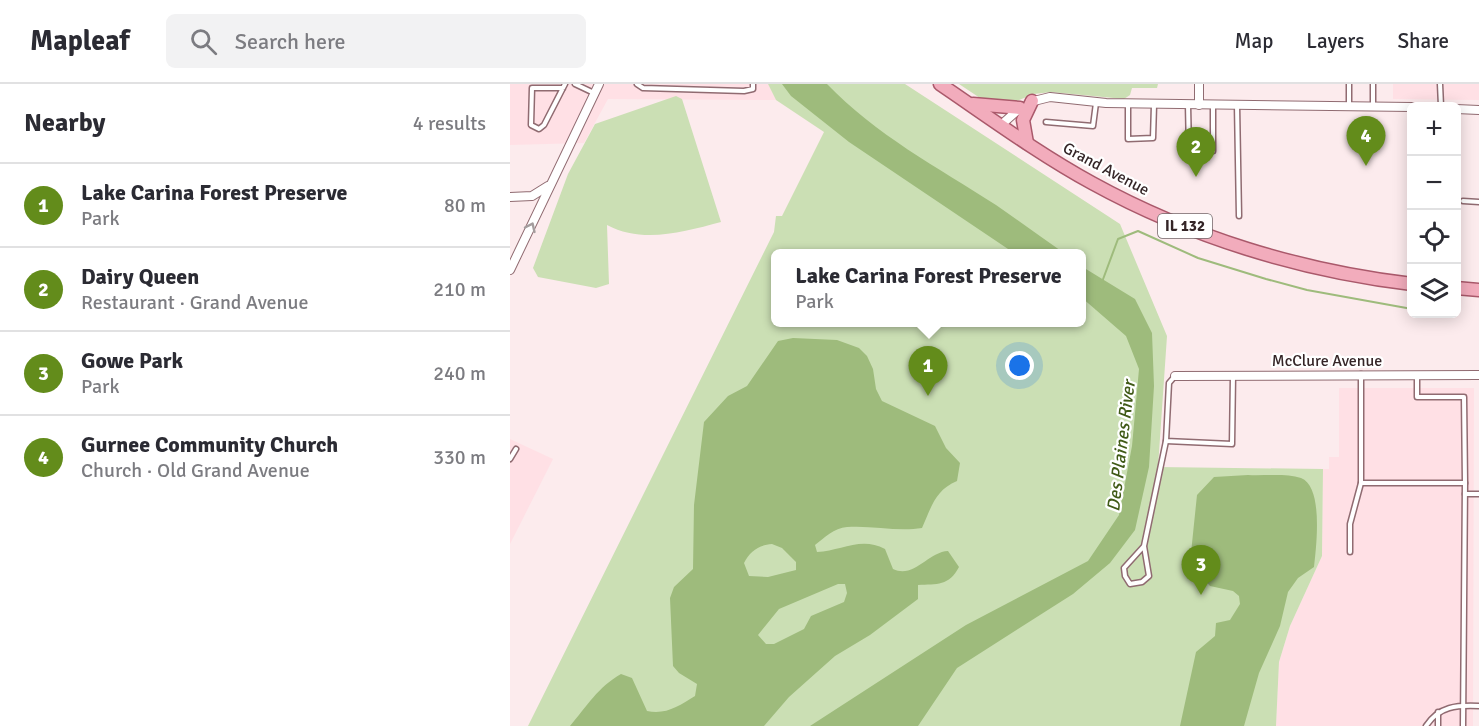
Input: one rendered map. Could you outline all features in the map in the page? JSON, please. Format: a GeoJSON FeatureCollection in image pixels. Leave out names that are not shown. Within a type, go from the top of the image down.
{"type":"FeatureCollection","features":[{"type":"Feature","properties":{"kind":"main road","name":"Grand Avenue"},"geometry":{"type":"LineString","coordinates":[[940,84],[1027,143],[1094,184],[1203,234],[1294,262],[1407,283]]}},
{"type":"Feature","properties":{"kind":"main road"},"geometry":{"type":"LineString","coordinates":[[1027,143],[1023,120],[1032,101]]}},
{"type":"Feature","properties":{"kind":"main road"},"geometry":{"type":"LineString","coordinates":[[969,103],[1020,108]]}},
{"type":"Feature","properties":{"kind":"main road"},"geometry":{"type":"LineString","coordinates":[[1461,288],[1479,290]]}},
{"type":"Feature","properties":{"kind":"street"},"geometry":{"type":"LineString","coordinates":[[510,270],[599,84]]}},
{"type":"Feature","properties":{"kind":"street"},"geometry":{"type":"LineString","coordinates":[[1199,84],[1199,105]]}},
{"type":"Feature","properties":{"kind":"street"},"geometry":{"type":"LineString","coordinates":[[1001,125],[1020,108],[1032,101],[1050,97],[1154,105],[1407,107]]}},
{"type":"Feature","properties":{"kind":"street"},"geometry":{"type":"LineString","coordinates":[[1461,108],[1479,110]]}},
{"type":"Feature","properties":{"kind":"street"},"geometry":{"type":"LineString","coordinates":[[510,197],[532,196],[551,183]]}},
{"type":"Feature","properties":{"kind":"street","name":"McClure Avenue"},"geometry":{"type":"LineString","coordinates":[[1175,375],[1479,375]]}},
{"type":"Feature","properties":{"kind":"lane"},"geometry":{"type":"LineString","coordinates":[[576,84],[594,93]]}},
{"type":"Feature","properties":{"kind":"lane"},"geometry":{"type":"LineString","coordinates":[[637,84],[643,88],[744,91],[753,89],[753,84]]}},
{"type":"Feature","properties":{"kind":"lane"},"geometry":{"type":"LineString","coordinates":[[1349,84],[1349,107]]}},
{"type":"Feature","properties":{"kind":"lane"},"geometry":{"type":"LineString","coordinates":[[1373,84],[1373,107]]}},
{"type":"Feature","properties":{"kind":"lane"},"geometry":{"type":"LineString","coordinates":[[1440,84],[1441,102]]}},
{"type":"Feature","properties":{"kind":"lane"},"geometry":{"type":"LineString","coordinates":[[564,86],[544,124],[539,129],[534,128],[531,125],[532,88],[564,86]]}},
{"type":"Feature","properties":{"kind":"lane"},"geometry":{"type":"LineString","coordinates":[[1046,122],[1094,126],[1096,102]]}},
{"type":"Feature","properties":{"kind":"lane"},"geometry":{"type":"LineString","coordinates":[[1128,104],[1128,139],[1154,138],[1154,105]]}},
{"type":"Feature","properties":{"kind":"lane"},"geometry":{"type":"LineString","coordinates":[[1188,105],[1190,151],[1213,152],[1214,105]]}},
{"type":"Feature","properties":{"kind":"lane"},"geometry":{"type":"LineString","coordinates":[[1238,105],[1239,216]]}},
{"type":"Feature","properties":{"kind":"lane"},"geometry":{"type":"LineString","coordinates":[[1463,201],[1479,202]]}},
{"type":"Feature","properties":{"kind":"lane"},"geometry":{"type":"LineString","coordinates":[[1350,552],[1350,524],[1361,483],[1361,374]]}},
{"type":"Feature","properties":{"kind":"lane"},"geometry":{"type":"LineString","coordinates":[[1144,546],[1125,568],[1125,576],[1130,584],[1142,582],[1149,576],[1144,546],[1166,441],[1169,383],[1175,375]]}},
{"type":"Feature","properties":{"kind":"lane"},"geometry":{"type":"LineString","coordinates":[[1166,441],[1232,444],[1233,375]]}},
{"type":"Feature","properties":{"kind":"lane"},"geometry":{"type":"LineString","coordinates":[[1417,375],[1417,397],[1464,397],[1463,726]]}},
{"type":"Feature","properties":{"kind":"lane"},"geometry":{"type":"LineString","coordinates":[[510,459],[516,449]]}},
{"type":"Feature","properties":{"kind":"lane"},"geometry":{"type":"LineString","coordinates":[[1361,483],[1465,483]]}},
{"type":"Feature","properties":{"kind":"lane"},"geometry":{"type":"LineString","coordinates":[[1465,494],[1479,494]]}},
{"type":"Feature","properties":{"kind":"lane"},"geometry":{"type":"LineString","coordinates":[[1426,726],[1438,712],[1464,705],[1479,706]]}},
{"type":"Feature","properties":{"kind":"lane"},"geometry":{"type":"LineString","coordinates":[[1438,712],[1438,726]]}},
{"type":"Feature","properties":{"kind":"shaded area"},"geometry":{"type":"Polygon","coordinates":[[[510,84],[768,84],[776,100],[608,99],[584,143],[510,145],[510,84]]]}},
{"type":"Feature","properties":{"kind":"shaded area"},"geometry":{"type":"Polygon","coordinates":[[[768,84],[905,84],[1120,224],[1167,336],[1158,467],[1323,469],[1322,556],[1290,626],[1279,662],[1276,726],[528,726],[774,232],[776,216],[782,216],[824,132],[776,100],[768,84]]]}},
{"type":"Feature","properties":{"kind":"shaded area"},"geometry":{"type":"Polygon","coordinates":[[[782,84],[827,84],[886,135],[996,205],[1058,249],[1008,249],[849,142],[791,96],[782,84]]]}},
{"type":"Feature","properties":{"kind":"shaded area"},"geometry":{"type":"Polygon","coordinates":[[[959,84],[1158,84],[1157,88],[1132,88],[1130,95],[1124,99],[1051,92],[1034,94],[1012,103],[983,100],[959,84]]]}},
{"type":"Feature","properties":{"kind":"shaded area"},"geometry":{"type":"Polygon","coordinates":[[[1393,84],[1479,84],[1479,100],[1393,99],[1393,84]]]}},
{"type":"Feature","properties":{"kind":"shaded area"},"geometry":{"type":"Polygon","coordinates":[[[676,96],[682,99],[721,222],[678,232],[649,235],[621,231],[607,225],[609,284],[596,288],[538,277],[533,268],[568,174],[595,124],[676,96]]]}},
{"type":"Feature","properties":{"kind":"shaded area"},"geometry":{"type":"Polygon","coordinates":[[[1086,269],[1135,299],[1152,333],[1154,386],[1149,467],[1135,530],[1110,563],[1073,594],[957,668],[918,726],[810,726],[966,625],[1088,561],[1119,515],[1132,446],[1139,369],[1126,336],[1086,301],[1086,269]]]}},
{"type":"Feature","properties":{"kind":"shaded area"},"geometry":{"type":"Polygon","coordinates":[[[793,338],[837,340],[859,348],[867,356],[873,369],[876,389],[882,401],[935,426],[946,448],[960,463],[957,481],[939,495],[922,528],[842,528],[829,534],[815,545],[817,552],[859,544],[876,545],[885,549],[893,569],[908,571],[941,552],[948,551],[959,567],[947,581],[918,585],[918,599],[870,635],[835,656],[789,697],[764,726],[570,726],[599,691],[621,674],[632,678],[647,711],[666,711],[695,696],[697,684],[679,673],[673,666],[670,598],[674,587],[693,569],[694,505],[704,422],[728,396],[747,386],[778,341],[793,338]],[[772,544],[755,549],[746,559],[744,563],[749,576],[768,577],[796,570],[796,562],[782,548],[772,544]],[[838,584],[779,609],[758,635],[766,644],[774,644],[804,629],[811,616],[844,602],[847,593],[845,584],[838,584]]]}},
{"type":"Feature","properties":{"kind":"shaded area"},"geometry":{"type":"Polygon","coordinates":[[[1339,388],[1474,388],[1473,726],[1276,726],[1279,662],[1290,626],[1322,556],[1323,469],[1329,469],[1329,457],[1339,457],[1339,388]]]}},
{"type":"Feature","properties":{"kind":"shaded area"},"geometry":{"type":"Polygon","coordinates":[[[510,439],[553,459],[510,544],[510,439]]]}},
{"type":"Feature","properties":{"kind":"shaded area"},"geometry":{"type":"Polygon","coordinates":[[[1295,476],[1308,484],[1316,505],[1314,567],[1298,578],[1288,592],[1280,626],[1259,673],[1244,726],[1180,726],[1196,652],[1215,636],[1216,623],[1230,620],[1240,604],[1239,596],[1233,591],[1210,586],[1200,574],[1191,553],[1197,495],[1214,477],[1295,476]]]}},
{"type":"Feature","properties":{"kind":"waterway"},"geometry":{"type":"LineString","coordinates":[[1102,282],[1118,239],[1138,231],[1198,258],[1266,279],[1307,290],[1407,308]]}},
{"type":"Feature","properties":{"kind":"place","name":"Gurnee Community Church"},"geometry":{"type":"Point","coordinates":[1366,166]}},
{"type":"Feature","properties":{"kind":"place","name":"Dairy Queen"},"geometry":{"type":"Point","coordinates":[1196,177]}},
{"type":"Feature","properties":{"kind":"place","name":"Lake Carina Forest Preserve"},"geometry":{"type":"Point","coordinates":[928,396]}},
{"type":"Feature","properties":{"kind":"place","name":"Gowe Park"},"geometry":{"type":"Point","coordinates":[1201,595]}},
{"type":"Feature","properties":{"kind":"water label","name":"Des Plaines River"},"geometry":{"type":"Point","coordinates":[1121,446]}}]}
